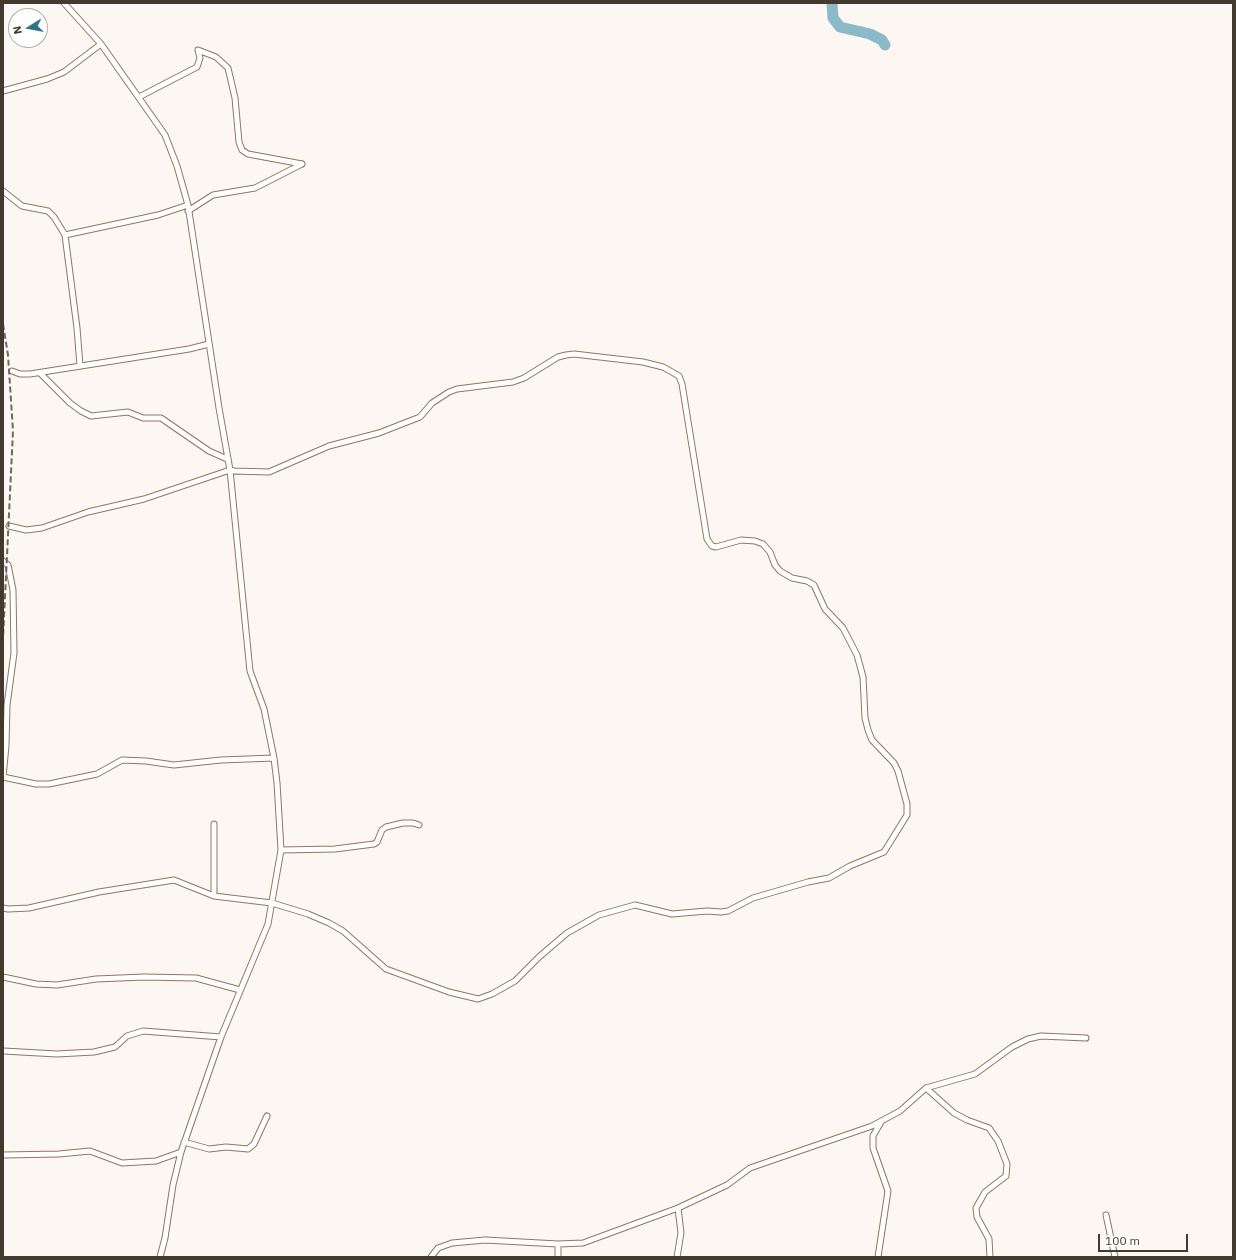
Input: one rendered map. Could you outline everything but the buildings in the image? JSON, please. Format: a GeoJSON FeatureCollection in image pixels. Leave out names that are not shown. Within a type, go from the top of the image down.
{"type":"FeatureCollection","features":[{"type":"Feature","properties":{"kind":"street"},"geometry":{"type":"LineString","coordinates":[[64,3],[101,44],[165,135],[175,160],[188,205],[227,459],[230,470],[250,671],[264,709],[274,758],[281,850],[268,924],[221,1037],[184,1142],[173,1185],[165,1238],[160,1257]]}},
{"type":"Feature","properties":{"kind":"street"},"geometry":{"type":"LineString","coordinates":[[3,91],[47,79],[64,72],[101,44]]}},
{"type":"Feature","properties":{"kind":"street"},"geometry":{"type":"LineString","coordinates":[[139,97],[197,67],[200,58],[198,50],[216,57],[228,68],[235,98],[239,142],[242,150],[253,155],[302,164],[255,188],[213,195],[188,211]]}},
{"type":"Feature","properties":{"kind":"street"},"geometry":{"type":"LineString","coordinates":[[3,191],[22,206],[41,208],[48,211],[54,217],[65,235],[77,328],[80,366]]}},
{"type":"Feature","properties":{"kind":"street"},"geometry":{"type":"LineString","coordinates":[[65,235],[158,215],[188,205]]}},
{"type":"Feature","properties":{"kind":"street"},"geometry":{"type":"LineString","coordinates":[[12,371],[20,374],[40,372],[189,349],[209,344]]}},
{"type":"Feature","properties":{"kind":"street"},"geometry":{"type":"LineString","coordinates":[[3,908],[29,908],[99,892],[150,885],[168,880],[180,882],[214,896],[272,903],[302,911],[343,931],[386,969],[449,992],[478,999],[492,994],[515,981],[539,957],[567,933],[599,915],[635,906],[672,914],[708,911],[721,912],[753,898],[808,882],[829,878],[850,866],[884,852],[907,815],[907,804],[894,763],[872,740],[868,730],[865,718],[864,682],[857,655],[843,628],[825,609],[814,585],[808,581],[792,578],[780,571],[775,565],[767,547],[763,544],[741,540],[716,547],[712,546],[707,539],[682,384],[679,376],[672,370],[643,362],[574,354],[566,355],[558,357],[524,378],[513,382],[458,389],[449,392],[432,403],[420,417],[379,433],[329,446],[269,472],[230,470],[144,499],[88,512],[42,528],[26,530],[9,526]]}},
{"type":"Feature","properties":{"kind":"street"},"geometry":{"type":"LineString","coordinates":[[40,372],[70,403],[91,416],[128,412],[143,418],[161,418],[209,451],[227,459]]}},
{"type":"Feature","properties":{"kind":"street"},"geometry":{"type":"LineString","coordinates":[[3,561],[8,565],[13,590],[14,653],[8,705],[3,777],[36,784],[49,784],[97,774],[122,760],[146,761],[174,765],[221,760],[274,758]]}},
{"type":"Feature","properties":{"kind":"street"},"geometry":{"type":"LineString","coordinates":[[281,850],[328,850],[368,845],[377,842],[382,830],[386,827],[403,823],[413,823],[419,825]]}},
{"type":"Feature","properties":{"kind":"street"},"geometry":{"type":"LineString","coordinates":[[214,824],[214,896]]}},
{"type":"Feature","properties":{"kind":"street"},"geometry":{"type":"LineString","coordinates":[[3,977],[36,984],[57,984],[96,979],[144,976],[196,978],[240,990]]}},
{"type":"Feature","properties":{"kind":"street"},"geometry":{"type":"LineString","coordinates":[[3,1051],[58,1054],[94,1052],[115,1046],[127,1036],[142,1031],[221,1037]]}},
{"type":"Feature","properties":{"kind":"street"},"geometry":{"type":"LineString","coordinates":[[430,1257],[438,1248],[452,1243],[485,1240],[558,1244],[583,1243],[678,1208],[727,1185],[750,1168],[816,1144],[851,1134],[881,1122],[900,1111],[926,1088],[975,1074],[1012,1047],[1028,1039],[1041,1036],[1086,1038]]}},
{"type":"Feature","properties":{"kind":"street"},"geometry":{"type":"LineString","coordinates":[[926,1088],[954,1113],[967,1120],[989,1128],[998,1141],[1007,1164],[1006,1176],[985,1192],[976,1208],[977,1217],[989,1238],[990,1257]]}},
{"type":"Feature","properties":{"kind":"street"},"geometry":{"type":"LineString","coordinates":[[184,1142],[209,1149],[226,1147],[248,1149],[254,1144],[267,1116]]}},
{"type":"Feature","properties":{"kind":"street"},"geometry":{"type":"LineString","coordinates":[[878,1257],[888,1191],[873,1148],[873,1136],[881,1122]]}},
{"type":"Feature","properties":{"kind":"street"},"geometry":{"type":"LineString","coordinates":[[3,1155],[59,1154],[90,1151],[122,1163],[156,1161],[181,1152]]}},
{"type":"Feature","properties":{"kind":"street"},"geometry":{"type":"LineString","coordinates":[[677,1257],[681,1233],[678,1208]]}},
{"type":"Feature","properties":{"kind":"street"},"geometry":{"type":"LineString","coordinates":[[1106,1215],[1115,1257]]}},
{"type":"Feature","properties":{"kind":"street"},"geometry":{"type":"LineString","coordinates":[[558,1244],[558,1257]]}},
{"type":"Feature","properties":{"kind":"waterway"},"geometry":{"type":"LineString","coordinates":[[832,3],[833,18],[840,27],[870,34],[882,40],[885,45]]}},
{"type":"Feature","properties":{"kind":"railway"},"geometry":{"type":"LineString","coordinates":[[3,324],[8,355],[13,431],[3,639]]}}]}
